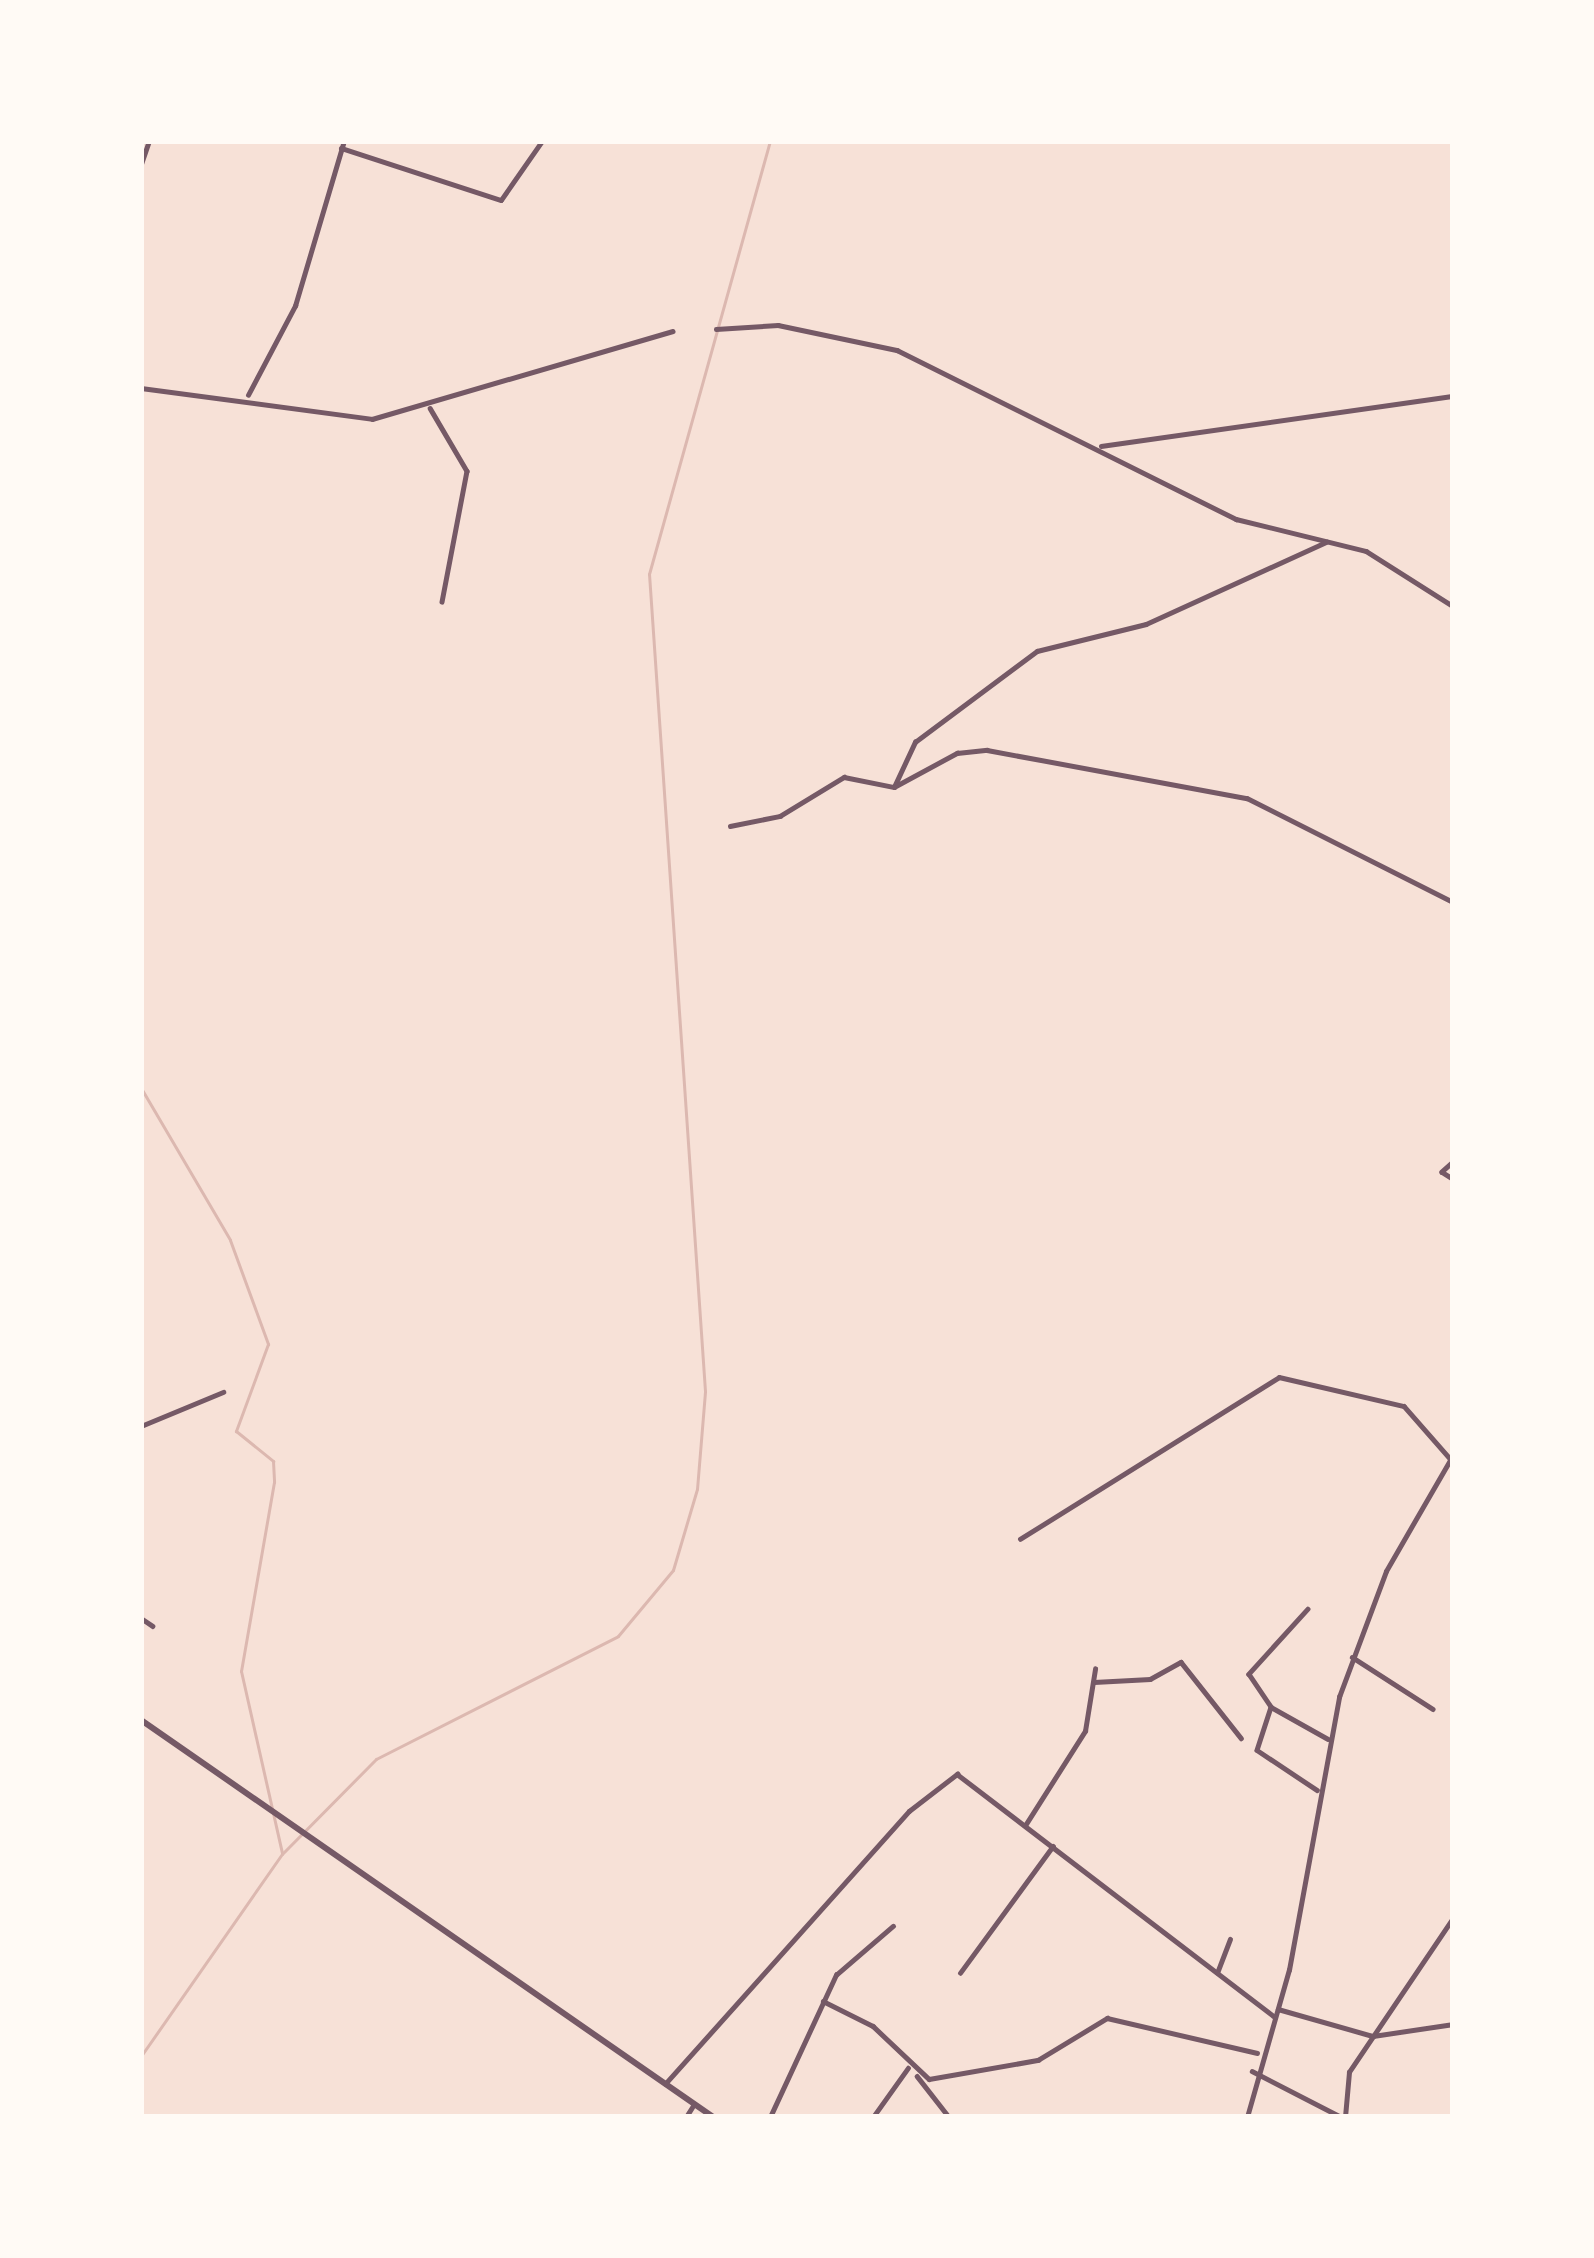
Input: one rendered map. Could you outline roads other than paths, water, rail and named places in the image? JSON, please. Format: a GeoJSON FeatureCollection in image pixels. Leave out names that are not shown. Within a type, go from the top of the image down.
{"type":"FeatureCollection","features":[{"type":"Feature","properties":{"kind":"street"},"geometry":{"type":"LineString","coordinates":[[141,164],[148,141]]}},
{"type":"Feature","properties":{"kind":"street"},"geometry":{"type":"LineString","coordinates":[[248,395],[295,305],[342,144],[501,200],[542,141]]}},
{"type":"Feature","properties":{"kind":"street"},"geometry":{"type":"LineString","coordinates":[[716,329],[778,325],[897,350],[1008,412],[1101,446],[1237,519],[1366,551],[1453,606]]}},
{"type":"Feature","properties":{"kind":"street"},"geometry":{"type":"LineString","coordinates":[[141,388],[248,395],[338,418],[430,408],[578,350],[617,348],[672,331]]}},
{"type":"Feature","properties":{"kind":"street"},"geometry":{"type":"LineString","coordinates":[[1101,446],[1453,396]]}},
{"type":"Feature","properties":{"kind":"street"},"geometry":{"type":"LineString","coordinates":[[430,408],[467,471],[442,602]]}},
{"type":"Feature","properties":{"kind":"street"},"geometry":{"type":"LineString","coordinates":[[894,788],[915,742],[1037,651],[1147,624],[1326,542]]}},
{"type":"Feature","properties":{"kind":"street"},"geometry":{"type":"LineString","coordinates":[[730,826],[780,816],[844,777],[894,788],[956,753],[987,750],[1246,798],[1453,902]]}},
{"type":"Feature","properties":{"kind":"street"},"geometry":{"type":"LineString","coordinates":[[1453,1162],[1442,1172],[1453,1179]]}},
{"type":"Feature","properties":{"kind":"street"},"geometry":{"type":"LineString","coordinates":[[1020,1539],[1279,1377],[1404,1406],[1452,1459],[1352,1657],[1328,1739],[1275,2012],[1257,2053],[1247,2117]]}},
{"type":"Feature","properties":{"kind":"street"},"geometry":{"type":"LineString","coordinates":[[141,1426],[223,1392]]}},
{"type":"Feature","properties":{"kind":"street"},"geometry":{"type":"LineString","coordinates":[[1308,1609],[1249,1674],[1271,1707],[1328,1739]]}},
{"type":"Feature","properties":{"kind":"street"},"geometry":{"type":"LineString","coordinates":[[141,1618],[153,1626]]}},
{"type":"Feature","properties":{"kind":"street"},"geometry":{"type":"LineString","coordinates":[[1352,1657],[1433,1708]]}},
{"type":"Feature","properties":{"kind":"street"},"geometry":{"type":"LineString","coordinates":[[1094,1682],[1150,1679],[1181,1662],[1241,1738]]}},
{"type":"Feature","properties":{"kind":"street"},"geometry":{"type":"LineString","coordinates":[[1026,1824],[1085,1731],[1095,1669]]}},
{"type":"Feature","properties":{"kind":"street"},"geometry":{"type":"LineString","coordinates":[[1271,1707],[1257,1750],[1317,1790]]}},
{"type":"Feature","properties":{"kind":"street"},"geometry":{"type":"LineString","coordinates":[[141,1720],[713,2117]]}},
{"type":"Feature","properties":{"kind":"street"},"geometry":{"type":"LineString","coordinates":[[665,2084],[944,1782],[963,1773],[1216,1975],[1275,2012],[1372,2036],[1453,2024]]}},
{"type":"Feature","properties":{"kind":"street"},"geometry":{"type":"LineString","coordinates":[[960,1973],[1053,1846]]}},
{"type":"Feature","properties":{"kind":"street"},"geometry":{"type":"LineString","coordinates":[[1252,2072],[1343,2117],[1349,2072],[1453,1918]]}},
{"type":"Feature","properties":{"kind":"street"},"geometry":{"type":"LineString","coordinates":[[770,2117],[823,2001],[892,1926]]}},
{"type":"Feature","properties":{"kind":"street"},"geometry":{"type":"LineString","coordinates":[[1216,1975],[1230,1939]]}},
{"type":"Feature","properties":{"kind":"street"},"geometry":{"type":"LineString","coordinates":[[823,2001],[873,2026],[950,2117]]}},
{"type":"Feature","properties":{"kind":"street"},"geometry":{"type":"LineString","coordinates":[[917,2076],[1038,2060],[1107,2018],[1257,2053]]}},
{"type":"Feature","properties":{"kind":"street"},"geometry":{"type":"LineString","coordinates":[[873,2117],[908,2068]]}},
{"type":"Feature","properties":{"kind":"street"},"geometry":{"type":"LineString","coordinates":[[686,2117],[694,2104]]}},
{"type":"Feature","properties":{"kind":"waterway"},"geometry":{"type":"LineString","coordinates":[[141,2056],[282,1854],[376,1759],[618,1636],[673,1570],[697,1489],[705,1391],[649,574],[770,141]]}},
{"type":"Feature","properties":{"kind":"waterway"},"geometry":{"type":"LineString","coordinates":[[141,1088],[230,1240],[268,1344],[236,1431],[273,1461],[274,1482],[241,1671],[282,1853]]}}]}
